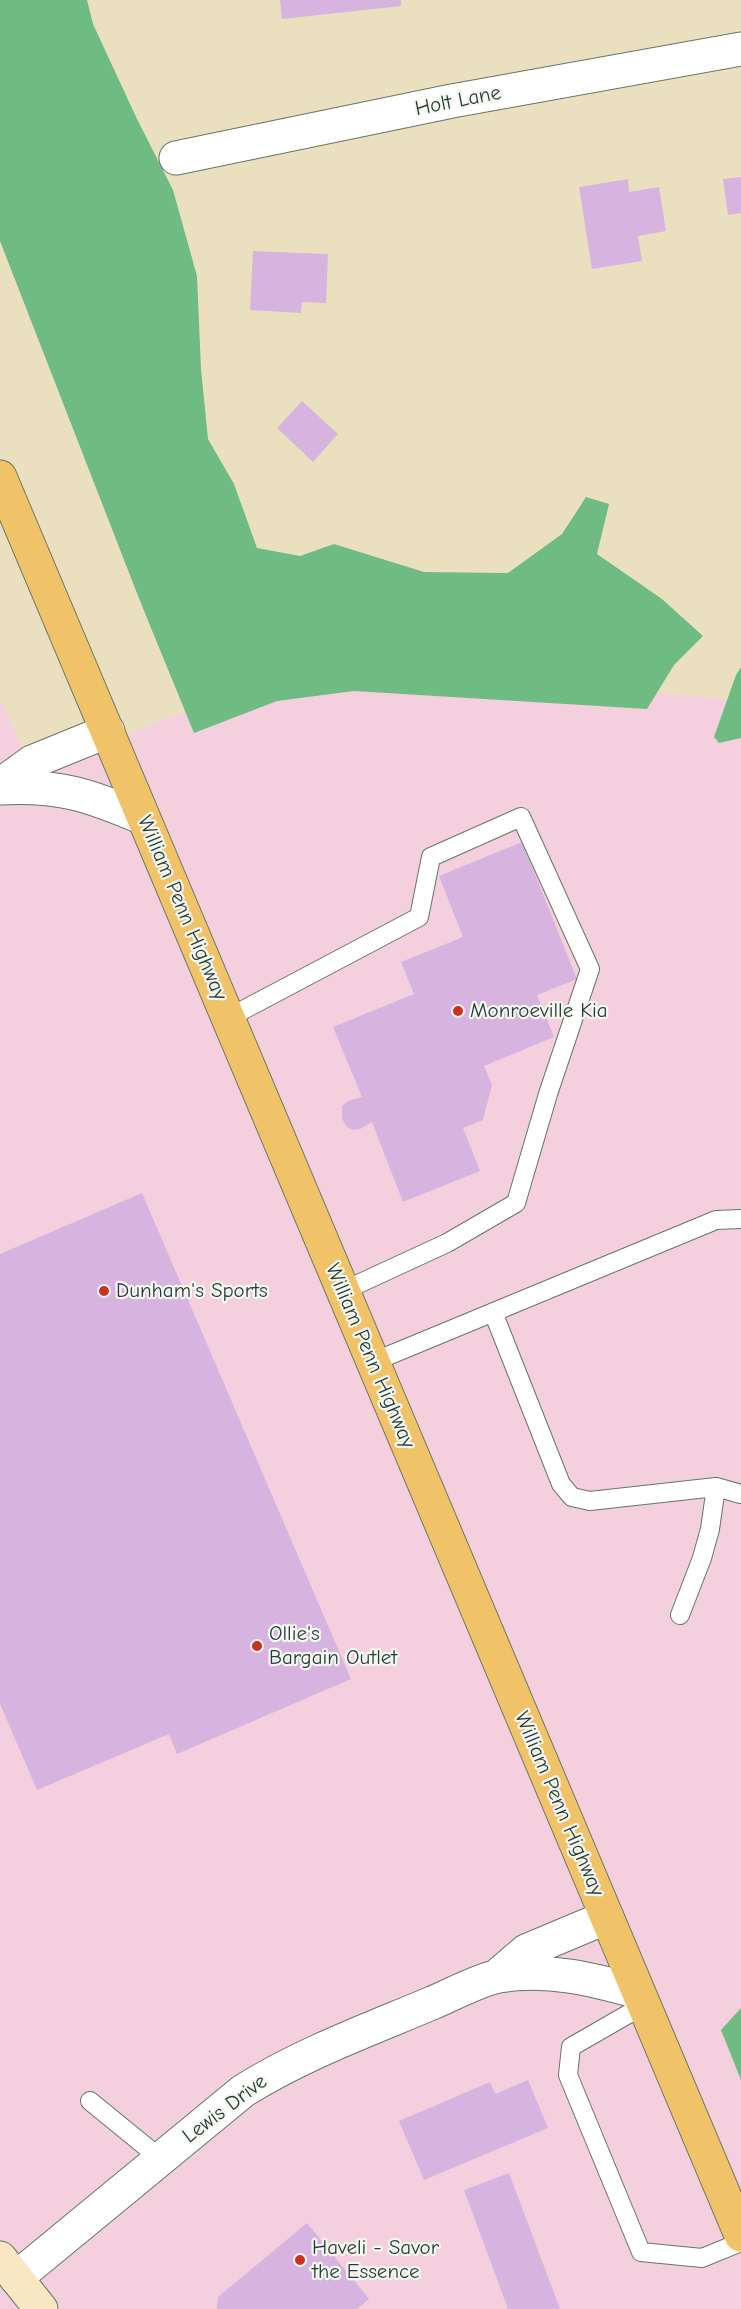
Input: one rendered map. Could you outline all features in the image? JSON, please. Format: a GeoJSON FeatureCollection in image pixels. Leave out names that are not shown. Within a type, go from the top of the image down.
{"type":"FeatureCollection","features":[{"type":"Feature","properties":{"kind":"highway","name":"William Penn Highway"},"geometry":{"type":"LineString","coordinates":[[0,477],[741,2235]]}},
{"type":"Feature","properties":{"kind":"main road"},"geometry":{"type":"LineString","coordinates":[[8,2268],[41,2309]]}},
{"type":"Feature","properties":{"kind":"street","name":"Holt Lane"},"geometry":{"type":"LineString","coordinates":[[176,158],[452,101],[741,49]]}},
{"type":"Feature","properties":{"kind":"street"},"geometry":{"type":"LineString","coordinates":[[0,786],[32,762],[108,732]]}},
{"type":"Feature","properties":{"kind":"street"},"geometry":{"type":"LineString","coordinates":[[0,786],[69,791],[96,798],[144,818]]}},
{"type":"Feature","properties":{"kind":"street","name":"Lewis Drive"},"geometry":{"type":"LineString","coordinates":[[497,1976],[526,1951],[607,1917]]}},
{"type":"Feature","properties":{"kind":"street","name":"Lewis Drive"},"geometry":{"type":"LineString","coordinates":[[8,2268],[161,2158],[243,2091],[317,2051],[497,1976],[534,1973],[570,1975],[641,1998]]}},
{"type":"Feature","properties":{"kind":"lane"},"geometry":{"type":"LineString","coordinates":[[228,1018],[419,917],[431,856],[521,817],[590,969],[548,1094],[516,1203],[447,1243],[343,1291]]}},
{"type":"Feature","properties":{"kind":"lane"},"geometry":{"type":"LineString","coordinates":[[373,1362],[716,1220],[741,1219]]}},
{"type":"Feature","properties":{"kind":"lane"},"geometry":{"type":"LineString","coordinates":[[493,1312],[561,1484],[572,1497],[590,1501],[716,1487],[741,1494]]}},
{"type":"Feature","properties":{"kind":"lane"},"geometry":{"type":"LineString","coordinates":[[680,1615],[702,1558],[710,1529],[716,1487]]}},
{"type":"Feature","properties":{"kind":"lane"},"geometry":{"type":"LineString","coordinates":[[641,1998],[571,2047],[568,2075],[641,2252],[702,2258],[741,2242]]}},
{"type":"Feature","properties":{"kind":"lane"},"geometry":{"type":"LineString","coordinates":[[90,2101],[161,2158]]}},
{"type":"Feature","properties":{"kind":"shaded area"},"geometry":{"type":"Polygon","coordinates":[[[322,658],[741,701],[741,2008],[721,2030],[741,2080],[741,2309],[0,2309],[0,698],[33,771],[322,658]]]}},
{"type":"Feature","properties":{"kind":"green space"},"geometry":{"type":"Polygon","coordinates":[[[0,0],[87,0],[93,24],[173,190],[197,276],[201,369],[208,439],[234,484],[257,548],[300,556],[334,544],[424,572],[508,573],[562,534],[586,497],[609,504],[597,554],[662,599],[703,636],[674,665],[647,709],[354,691],[277,701],[194,733],[140,601],[0,241],[0,0]]]}},
{"type":"Feature","properties":{"kind":"green space"},"geometry":{"type":"Polygon","coordinates":[[[741,667],[741,738],[719,743],[714,737],[741,667]]]}},
{"type":"Feature","properties":{"kind":"green space"},"geometry":{"type":"Polygon","coordinates":[[[741,2008],[741,2080],[721,2030],[741,2008]]]}},
{"type":"Feature","properties":{"kind":"building"},"geometry":{"type":"Polygon","coordinates":[[[280,0],[401,0],[401,6],[282,19],[280,0]]]}},
{"type":"Feature","properties":{"kind":"building"},"geometry":{"type":"Polygon","coordinates":[[[741,177],[741,213],[728,215],[723,179],[741,177]]]}},
{"type":"Feature","properties":{"kind":"building"},"geometry":{"type":"Polygon","coordinates":[[[628,179],[629,192],[659,187],[666,231],[638,236],[642,261],[592,269],[579,187],[628,179]]]}},
{"type":"Feature","properties":{"kind":"building"},"geometry":{"type":"Polygon","coordinates":[[[253,251],[328,254],[326,303],[302,302],[301,313],[250,310],[253,251]]]}},
{"type":"Feature","properties":{"kind":"building"},"geometry":{"type":"Polygon","coordinates":[[[302,401],[338,434],[313,462],[277,428],[302,401]]]}},
{"type":"Feature","properties":{"kind":"building","name":"Monroeville Kia"},"geometry":{"type":"Polygon","coordinates":[[[522,842],[577,979],[537,995],[554,1037],[484,1066],[492,1085],[483,1120],[463,1128],[480,1171],[403,1202],[372,1122],[353,1130],[347,1127],[342,1119],[342,1106],[348,1101],[362,1097],[333,1027],[414,994],[401,962],[463,937],[439,876],[522,842]]]}},
{"type":"Feature","properties":{"kind":"building"},"geometry":{"type":"Polygon","coordinates":[[[142,1193],[351,1679],[177,1754],[169,1734],[37,1790],[0,1704],[0,1254],[142,1193]]]}},
{"type":"Feature","properties":{"kind":"building"},"geometry":{"type":"Polygon","coordinates":[[[528,2080],[548,2128],[424,2180],[399,2121],[490,2082],[495,2094],[528,2080]]]}},
{"type":"Feature","properties":{"kind":"building"},"geometry":{"type":"Polygon","coordinates":[[[509,2173],[560,2309],[508,2309],[464,2190],[509,2173]]]}},
{"type":"Feature","properties":{"kind":"building","name":"Haveli - Savor the Essence"},"geometry":{"type":"Polygon","coordinates":[[[307,2223],[369,2299],[357,2309],[217,2309],[218,2297],[307,2223]]]}},
{"type":"Feature","properties":{"kind":"place","name":"Monroeville Kia"},"geometry":{"type":"Point","coordinates":[458,1011]}},
{"type":"Feature","properties":{"kind":"place","name":"Dunham's Sports"},"geometry":{"type":"Point","coordinates":[104,1291]}},
{"type":"Feature","properties":{"kind":"place","name":"Ollie's Bargain Outlet"},"geometry":{"type":"Point","coordinates":[257,1646]}},
{"type":"Feature","properties":{"kind":"place","name":"Haveli - Savor the Essence"},"geometry":{"type":"Point","coordinates":[300,2260]}}]}
